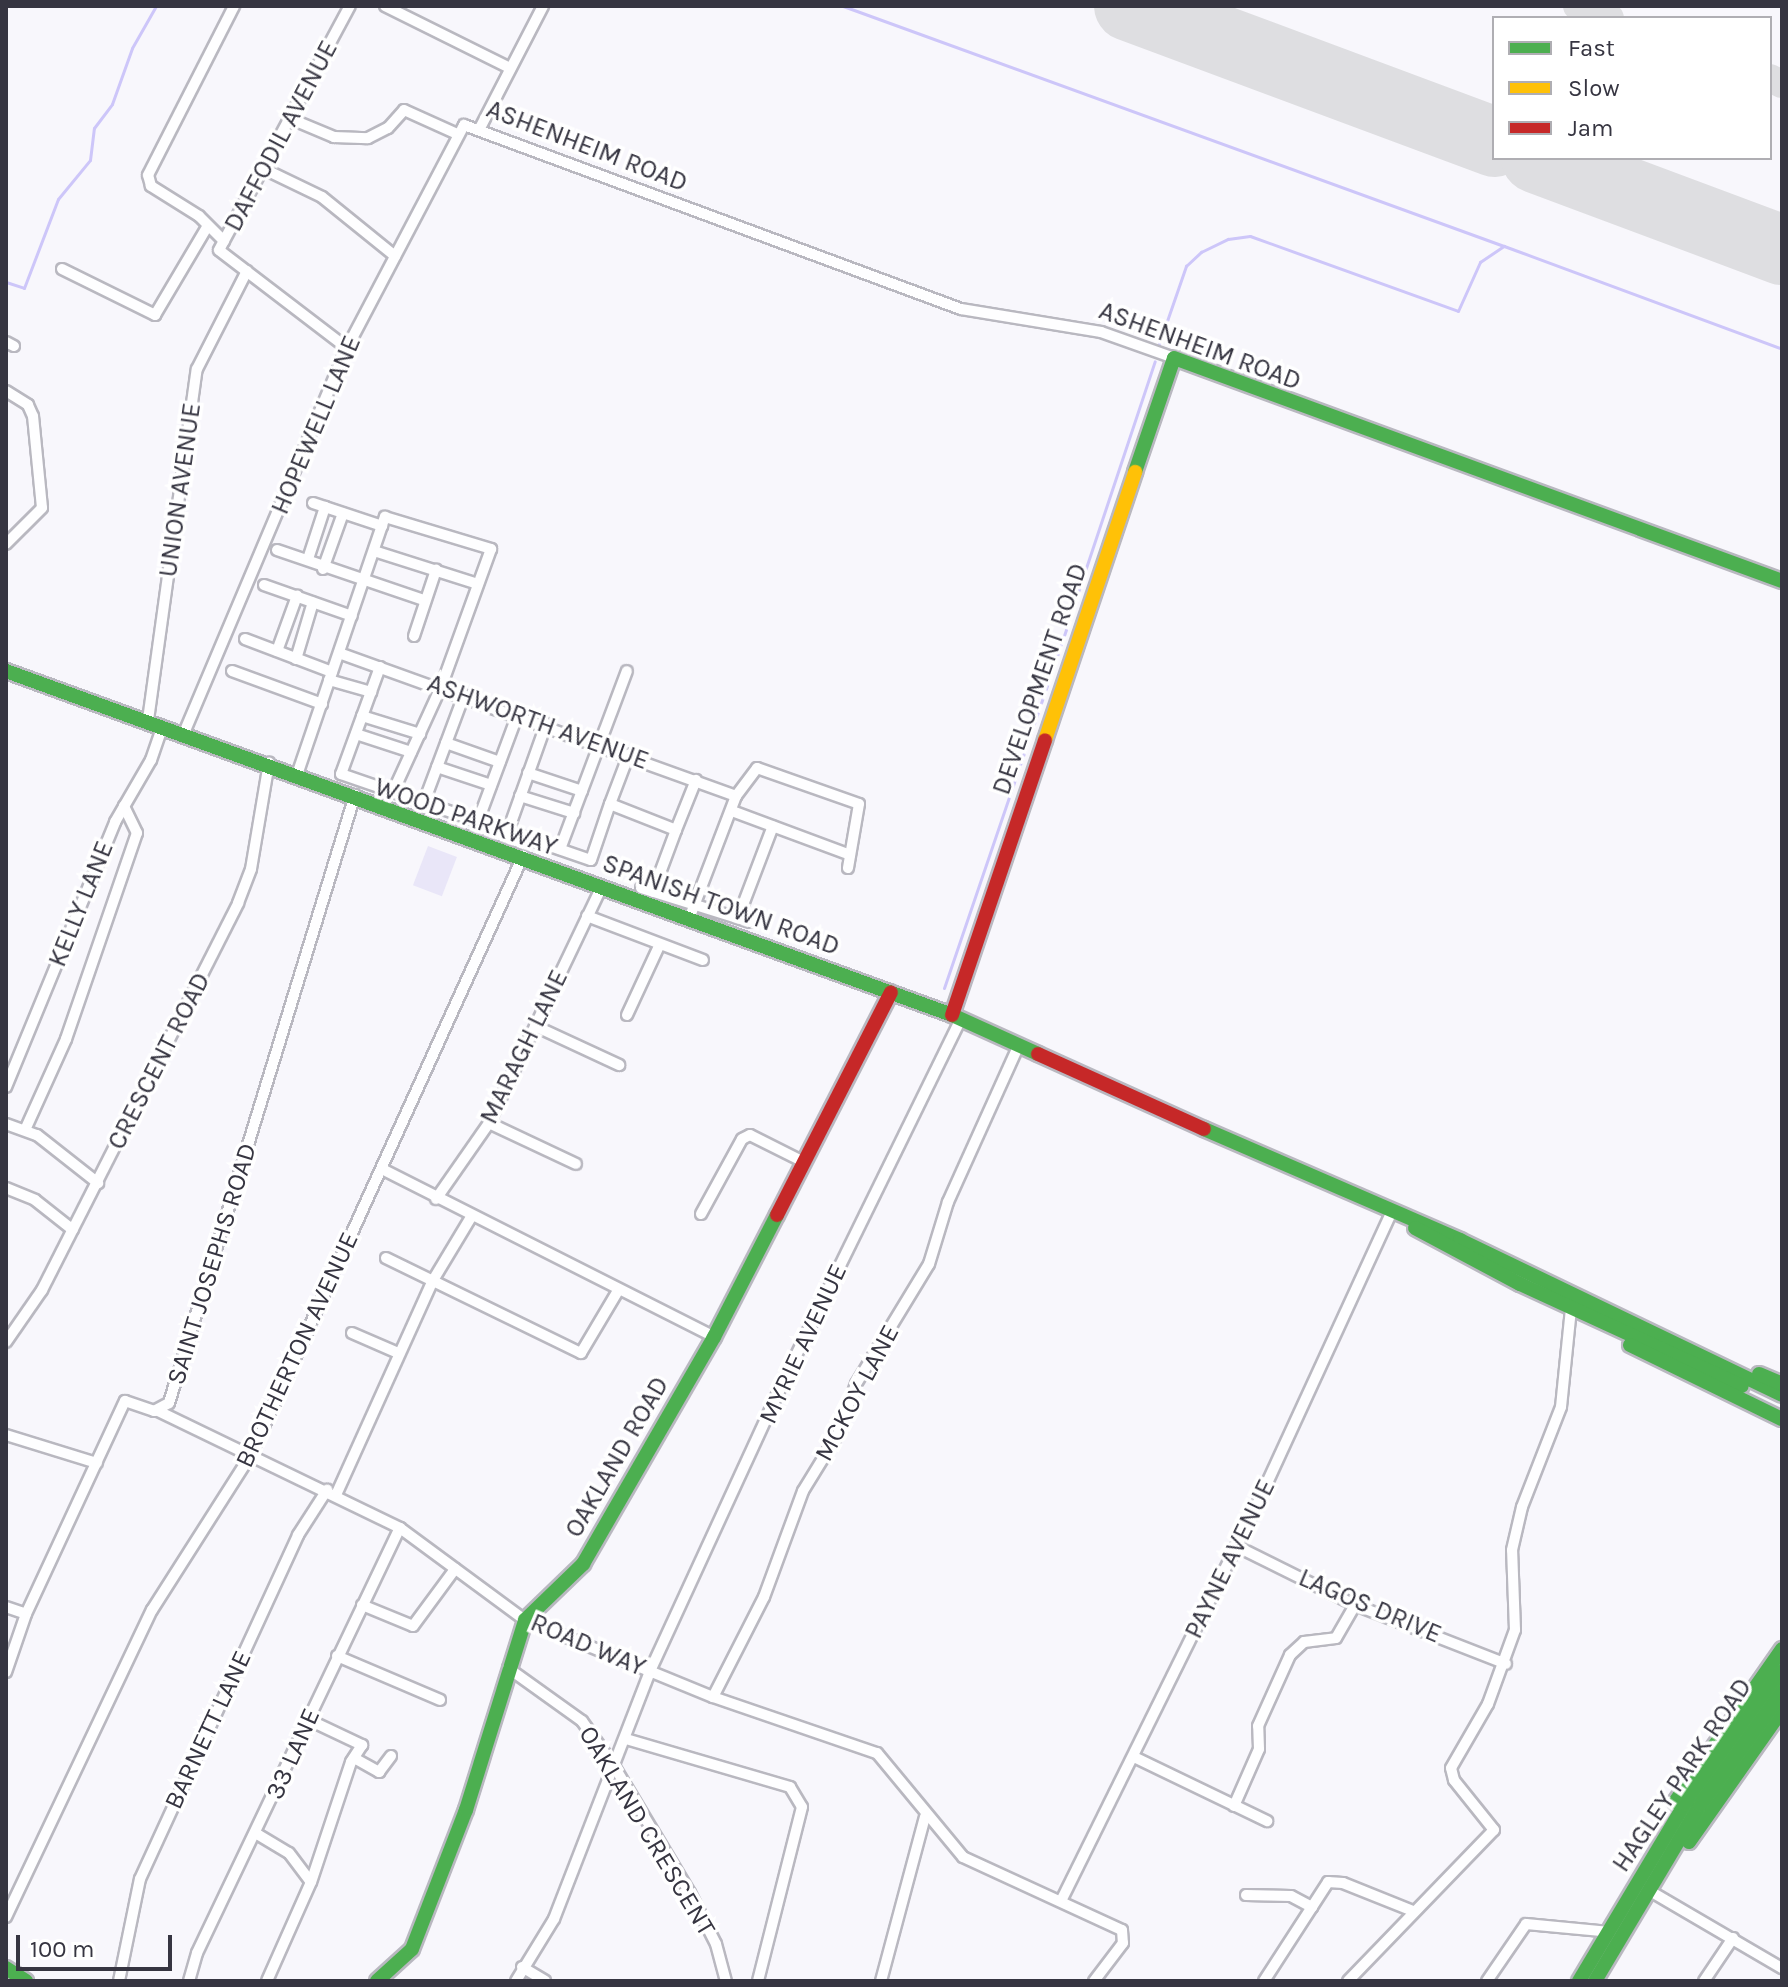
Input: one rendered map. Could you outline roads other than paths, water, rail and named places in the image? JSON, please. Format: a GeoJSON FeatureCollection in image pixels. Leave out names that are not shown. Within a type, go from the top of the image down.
{"type":"FeatureCollection","features":[{"type":"Feature","properties":{"kind":"main road","name":"ASHENHEIM ROAD"},"geometry":{"type":"LineString","coordinates":[[1174,358],[1782,581]]}},
{"type":"Feature","properties":{"kind":"main road","name":"DEVELOPMENT ROAD"},"geometry":{"type":"LineString","coordinates":[[956,1017],[1174,358]]}},
{"type":"Feature","properties":{"kind":"main road","name":"SPANISH TOWN ROAD"},"geometry":{"type":"LineString","coordinates":[[6,671],[269,763],[956,1017],[1405,1220],[1616,1330],[1780,1396]]}},
{"type":"Feature","properties":{"kind":"main road","name":"OAKLAND ROAD"},"geometry":{"type":"LineString","coordinates":[[377,1981],[412,1949],[466,1810],[525,1620],[583,1564],[714,1337],[891,992]]}},
{"type":"Feature","properties":{"kind":"main road","name":"SPANISH TOWN ROAD"},"geometry":{"type":"LineString","coordinates":[[1405,1220],[1430,1227],[1780,1396]]}},
{"type":"Feature","properties":{"kind":"main road","name":"SPANISH TOWN ROAD"},"geometry":{"type":"LineString","coordinates":[[1616,1330],[1635,1349],[1782,1419]]}},
{"type":"Feature","properties":{"kind":"main road","name":"HAGLEY PARK ROAD"},"geometry":{"type":"LineString","coordinates":[[1624,1907],[1646,1851],[1689,1777],[1782,1649]]}},
{"type":"Feature","properties":{"kind":"main road","name":"HAGLEY PARK ROAD"},"geometry":{"type":"LineString","coordinates":[[1579,1981],[1685,1804],[1782,1671]]}},
{"type":"Feature","properties":{"kind":"main road","name":"HAGLEY PARK ROAD"},"geometry":{"type":"LineString","coordinates":[[1595,1981],[1700,1805],[1782,1692]]}},
{"type":"Feature","properties":{"kind":"main road","name":"HAGLEY PARK ROAD"},"geometry":{"type":"LineString","coordinates":[[1652,1887],[1782,1710]]}},
{"type":"Feature","properties":{"kind":"main road"},"geometry":{"type":"LineString","coordinates":[[7,1971],[26,1981]]}},
{"type":"Feature","properties":{"kind":"street"},"geometry":{"type":"LineString","coordinates":[[224,241],[199,216],[151,186],[148,175],[234,6]]}},
{"type":"Feature","properties":{"kind":"street","name":"DAFFODIL AVENUE"},"geometry":{"type":"LineString","coordinates":[[347,348],[219,250],[350,6]]}},
{"type":"Feature","properties":{"kind":"street"},"geometry":{"type":"LineString","coordinates":[[385,6],[510,68]]}},
{"type":"Feature","properties":{"kind":"street"},"geometry":{"type":"LineString","coordinates":[[479,130],[543,6]]}},
{"type":"Feature","properties":{"kind":"street"},"geometry":{"type":"LineString","coordinates":[[291,119],[334,137],[368,138],[388,128],[404,110],[455,133]]}},
{"type":"Feature","properties":{"kind":"street","name":"ASHENHEIM ROAD"},"geometry":{"type":"LineString","coordinates":[[464,125],[961,309],[1101,332],[1174,358]]}},
{"type":"Feature","properties":{"kind":"street","name":"HOPEWELL LANE"},"geometry":{"type":"LineString","coordinates":[[184,733],[347,348],[455,133],[464,125]]}},
{"type":"Feature","properties":{"kind":"street"},"geometry":{"type":"LineString","coordinates":[[264,169],[322,197],[395,256]]}},
{"type":"Feature","properties":{"kind":"street"},"geometry":{"type":"LineString","coordinates":[[62,269],[155,315],[207,227]]}},
{"type":"Feature","properties":{"kind":"street","name":"UNION AVENUE"},"geometry":{"type":"LineString","coordinates":[[148,720],[197,369],[247,271]]}},
{"type":"Feature","properties":{"kind":"street"},"geometry":{"type":"LineString","coordinates":[[6,391],[28,405],[33,416],[42,508],[6,544]]}},
{"type":"Feature","properties":{"kind":"street"},"geometry":{"type":"LineString","coordinates":[[313,503],[491,549],[441,687],[393,792]]}},
{"type":"Feature","properties":{"kind":"street"},"geometry":{"type":"LineString","coordinates":[[308,559],[325,507]]}},
{"type":"Feature","properties":{"kind":"street"},"geometry":{"type":"LineString","coordinates":[[323,569],[343,513]]}},
{"type":"Feature","properties":{"kind":"street"},"geometry":{"type":"LineString","coordinates":[[297,775],[383,522]]}},
{"type":"Feature","properties":{"kind":"street"},"geometry":{"type":"LineString","coordinates":[[277,550],[308,559],[323,569],[424,600]]}},
{"type":"Feature","properties":{"kind":"street"},"geometry":{"type":"LineString","coordinates":[[374,551],[478,584]]}},
{"type":"Feature","properties":{"kind":"street"},"geometry":{"type":"LineString","coordinates":[[414,636],[436,570]]}},
{"type":"Feature","properties":{"kind":"street"},"geometry":{"type":"LineString","coordinates":[[264,585],[352,616]]}},
{"type":"Feature","properties":{"kind":"street"},"geometry":{"type":"LineString","coordinates":[[277,651],[297,596]]}},
{"type":"Feature","properties":{"kind":"street"},"geometry":{"type":"LineString","coordinates":[[296,659],[313,602]]}},
{"type":"Feature","properties":{"kind":"street"},"geometry":{"type":"LineString","coordinates":[[245,639],[371,692]]}},
{"type":"Feature","properties":{"kind":"street","name":"ASHWORTH AVENUE"},"geometry":{"type":"LineString","coordinates":[[339,653],[600,743],[736,796]]}},
{"type":"Feature","properties":{"kind":"street"},"geometry":{"type":"LineString","coordinates":[[380,667],[356,734],[411,752]]}},
{"type":"Feature","properties":{"kind":"street"},"geometry":{"type":"LineString","coordinates":[[232,671],[322,704]]}},
{"type":"Feature","properties":{"kind":"street"},"geometry":{"type":"LineString","coordinates":[[560,849],[627,671]]}},
{"type":"Feature","properties":{"kind":"street"},"geometry":{"type":"LineString","coordinates":[[424,802],[464,695]]}},
{"type":"Feature","properties":{"kind":"street"},"geometry":{"type":"LineString","coordinates":[[362,716],[420,734]]}},
{"type":"Feature","properties":{"kind":"street"},"geometry":{"type":"LineString","coordinates":[[478,821],[517,716]]}},
{"type":"Feature","properties":{"kind":"street"},"geometry":{"type":"LineString","coordinates":[[508,831],[546,724]]}},
{"type":"Feature","properties":{"kind":"street","name":"KELLY LANE"},"geometry":{"type":"LineString","coordinates":[[6,1087],[124,806],[163,726]]}},
{"type":"Feature","properties":{"kind":"street","name":"WOOD PARKWAY"},"geometry":{"type":"LineString","coordinates":[[356,734],[341,774],[591,860],[610,804]]}},
{"type":"Feature","properties":{"kind":"street"},"geometry":{"type":"LineString","coordinates":[[446,743],[500,762]]}},
{"type":"Feature","properties":{"kind":"street"},"geometry":{"type":"LineString","coordinates":[[629,754],[610,804],[676,830]]}},
{"type":"Feature","properties":{"kind":"street","name":"CRESCENT ROAD"},"geometry":{"type":"LineString","coordinates":[[6,1342],[42,1290],[238,903],[251,869],[269,763]]}},
{"type":"Feature","properties":{"kind":"street"},"geometry":{"type":"LineString","coordinates":[[437,767],[491,785]]}},
{"type":"Feature","properties":{"kind":"street"},"geometry":{"type":"LineString","coordinates":[[689,919],[736,796],[750,772],[765,768],[855,802],[861,810],[848,868]]}},
{"type":"Feature","properties":{"kind":"street"},"geometry":{"type":"LineString","coordinates":[[528,773],[582,791]]}},
{"type":"Feature","properties":{"kind":"street"},"geometry":{"type":"LineString","coordinates":[[653,892],[696,780]]}},
{"type":"Feature","properties":{"kind":"street","name":"SAINT JOSEPHS ROAD"},"geometry":{"type":"LineString","coordinates":[[6,1672],[26,1614],[125,1401],[158,1411],[169,1403],[355,795]]}},
{"type":"Feature","properties":{"kind":"street"},"geometry":{"type":"LineString","coordinates":[[520,796],[574,813]]}},
{"type":"Feature","properties":{"kind":"street"},"geometry":{"type":"LineString","coordinates":[[25,1130],[66,1039],[137,833],[124,806]]}},
{"type":"Feature","properties":{"kind":"street"},"geometry":{"type":"LineString","coordinates":[[732,811],[850,855]]}},
{"type":"Feature","properties":{"kind":"street"},"geometry":{"type":"LineString","coordinates":[[738,918],[773,826]]}},
{"type":"Feature","properties":{"kind":"street","name":"BROTHERTON AVENUE"},"geometry":{"type":"LineString","coordinates":[[6,1917],[152,1610],[252,1453],[523,856]]}},
{"type":"Feature","properties":{"kind":"street","name":"MARAGH LANE"},"geometry":{"type":"LineString","coordinates":[[436,1199],[489,1123],[601,888]]}},
{"type":"Feature","properties":{"kind":"street"},"geometry":{"type":"LineString","coordinates":[[641,888],[750,922]]}},
{"type":"Feature","properties":{"kind":"street"},"geometry":{"type":"LineString","coordinates":[[587,916],[703,960]]}},
{"type":"Feature","properties":{"kind":"street"},"geometry":{"type":"LineString","coordinates":[[627,1015],[660,944]]}},
{"type":"Feature","properties":{"kind":"street","name":"MYRIE AVENUE"},"geometry":{"type":"LineString","coordinates":[[516,1981],[554,1919],[650,1671],[956,1017]]}},
{"type":"Feature","properties":{"kind":"street"},"geometry":{"type":"LineString","coordinates":[[535,1026],[619,1065]]}},
{"type":"Feature","properties":{"kind":"street","name":"MCKOY LANE"},"geometry":{"type":"LineString","coordinates":[[713,1697],[764,1597],[803,1491],[838,1434],[856,1384],[929,1264],[948,1202],[1019,1045]]}},
{"type":"Feature","properties":{"kind":"street"},"geometry":{"type":"LineString","coordinates":[[489,1123],[576,1164]]}},
{"type":"Feature","properties":{"kind":"street"},"geometry":{"type":"LineString","coordinates":[[6,1124],[25,1130],[65,1154],[98,1183]]}},
{"type":"Feature","properties":{"kind":"street"},"geometry":{"type":"LineString","coordinates":[[701,1214],[742,1139],[750,1135],[804,1162]]}},
{"type":"Feature","properties":{"kind":"street"},"geometry":{"type":"LineString","coordinates":[[382,1169],[471,1217],[714,1337]]}},
{"type":"Feature","properties":{"kind":"street"},"geometry":{"type":"LineString","coordinates":[[6,1188],[35,1200],[73,1230]]}},
{"type":"Feature","properties":{"kind":"street","name":"PAYNE AVENUE"},"geometry":{"type":"LineString","coordinates":[[1061,1901],[1236,1546],[1391,1214]]}},
{"type":"Feature","properties":{"kind":"street","name":"BARNETT LANE"},"geometry":{"type":"LineString","coordinates":[[119,1981],[140,1879],[298,1535],[331,1492],[432,1282],[471,1217]]}},
{"type":"Feature","properties":{"kind":"street"},"geometry":{"type":"LineString","coordinates":[[386,1258],[581,1353],[619,1289]]}},
{"type":"Feature","properties":{"kind":"street"},"geometry":{"type":"LineString","coordinates":[[1348,1981],[1494,1830],[1454,1780],[1451,1768],[1506,1664],[1515,1630],[1512,1550],[1561,1407],[1571,1308]]}},
{"type":"Feature","properties":{"kind":"street"},"geometry":{"type":"LineString","coordinates":[[352,1333],[398,1353]]}},
{"type":"Feature","properties":{"kind":"street","name":"ROAD WAY"},"geometry":{"type":"LineString","coordinates":[[158,1411],[252,1453],[400,1528],[525,1620],[713,1697],[877,1753],[925,1817],[981,1869],[1115,1925],[1125,1939],[1094,1981]]}},
{"type":"Feature","properties":{"kind":"street"},"geometry":{"type":"LineString","coordinates":[[6,1435],[97,1463]]}},
{"type":"Feature","properties":{"kind":"street","name":"33 LANE"},"geometry":{"type":"LineString","coordinates":[[189,1981],[197,1953],[257,1834],[337,1656],[400,1528]]}},
{"type":"Feature","properties":{"kind":"street","name":"LAGOS DRIVE"},"geometry":{"type":"LineString","coordinates":[[1236,1546],[1355,1605],[1506,1664]]}},
{"type":"Feature","properties":{"kind":"street"},"geometry":{"type":"LineString","coordinates":[[362,1605],[413,1626],[455,1569]]}},
{"type":"Feature","properties":{"kind":"street"},"geometry":{"type":"LineString","coordinates":[[1234,1806],[1259,1749],[1258,1726],[1290,1655],[1304,1642],[1336,1638],[1355,1605]]}},
{"type":"Feature","properties":{"kind":"street"},"geometry":{"type":"LineString","coordinates":[[6,1607],[26,1614]]}},
{"type":"Feature","properties":{"kind":"street"},"geometry":{"type":"LineString","coordinates":[[337,1656],[440,1700]]}},
{"type":"Feature","properties":{"kind":"street","name":"OAKLAND CRESCENT"},"geometry":{"type":"LineString","coordinates":[[508,1668],[582,1721],[614,1766],[690,1893],[716,1944],[726,1981]]}},
{"type":"Feature","properties":{"kind":"street"},"geometry":{"type":"LineString","coordinates":[[267,1981],[311,1882],[354,1758],[362,1745],[309,1720]]}},
{"type":"Feature","properties":{"kind":"street"},"geometry":{"type":"LineString","coordinates":[[626,1739],[790,1787],[802,1807],[758,1981]]}},
{"type":"Feature","properties":{"kind":"street"},"geometry":{"type":"LineString","coordinates":[[354,1758],[379,1772],[391,1756]]}},
{"type":"Feature","properties":{"kind":"street"},"geometry":{"type":"LineString","coordinates":[[1134,1757],[1267,1821]]}},
{"type":"Feature","properties":{"kind":"street"},"geometry":{"type":"LineString","coordinates":[[881,1981],[925,1817]]}},
{"type":"Feature","properties":{"kind":"street"},"geometry":{"type":"LineString","coordinates":[[257,1834],[289,1853],[311,1882]]}},
{"type":"Feature","properties":{"kind":"street"},"geometry":{"type":"LineString","coordinates":[[1264,1981],[1324,1885],[1336,1880],[1413,1911]]}},
{"type":"Feature","properties":{"kind":"street"},"geometry":{"type":"LineString","coordinates":[[1652,1887],[1782,1968]]}},
{"type":"Feature","properties":{"kind":"street"},"geometry":{"type":"LineString","coordinates":[[1246,1895],[1291,1896],[1312,1907]]}},
{"type":"Feature","properties":{"kind":"street"},"geometry":{"type":"LineString","coordinates":[[1487,1981],[1526,1924],[1610,1932]]}},
{"type":"Feature","properties":{"kind":"street"},"geometry":{"type":"LineString","coordinates":[[1704,1981],[1733,1938]]}},
{"type":"Feature","properties":{"kind":"street"},"geometry":{"type":"LineString","coordinates":[[522,1967],[545,1981]]}},
{"type":"Feature","properties":{"kind":"waterway"},"geometry":{"type":"LineString","coordinates":[[6,282],[24,288],[58,199],[90,160],[94,128],[112,104],[132,48],[156,6]]}},
{"type":"Feature","properties":{"kind":"waterway"},"geometry":{"type":"LineString","coordinates":[[843,6],[1504,246]]}},
{"type":"Feature","properties":{"kind":"waterway"},"geometry":{"type":"LineString","coordinates":[[1159,344],[1186,266],[1201,252],[1228,239],[1250,236],[1458,311],[1480,262],[1504,246],[1782,349]]}},
{"type":"Feature","properties":{"kind":"waterway"},"geometry":{"type":"LineString","coordinates":[[1072,610],[1155,361]]}},
{"type":"Feature","properties":{"kind":"waterway"},"geometry":{"type":"LineString","coordinates":[[944,988],[1066,629]]}}]}
